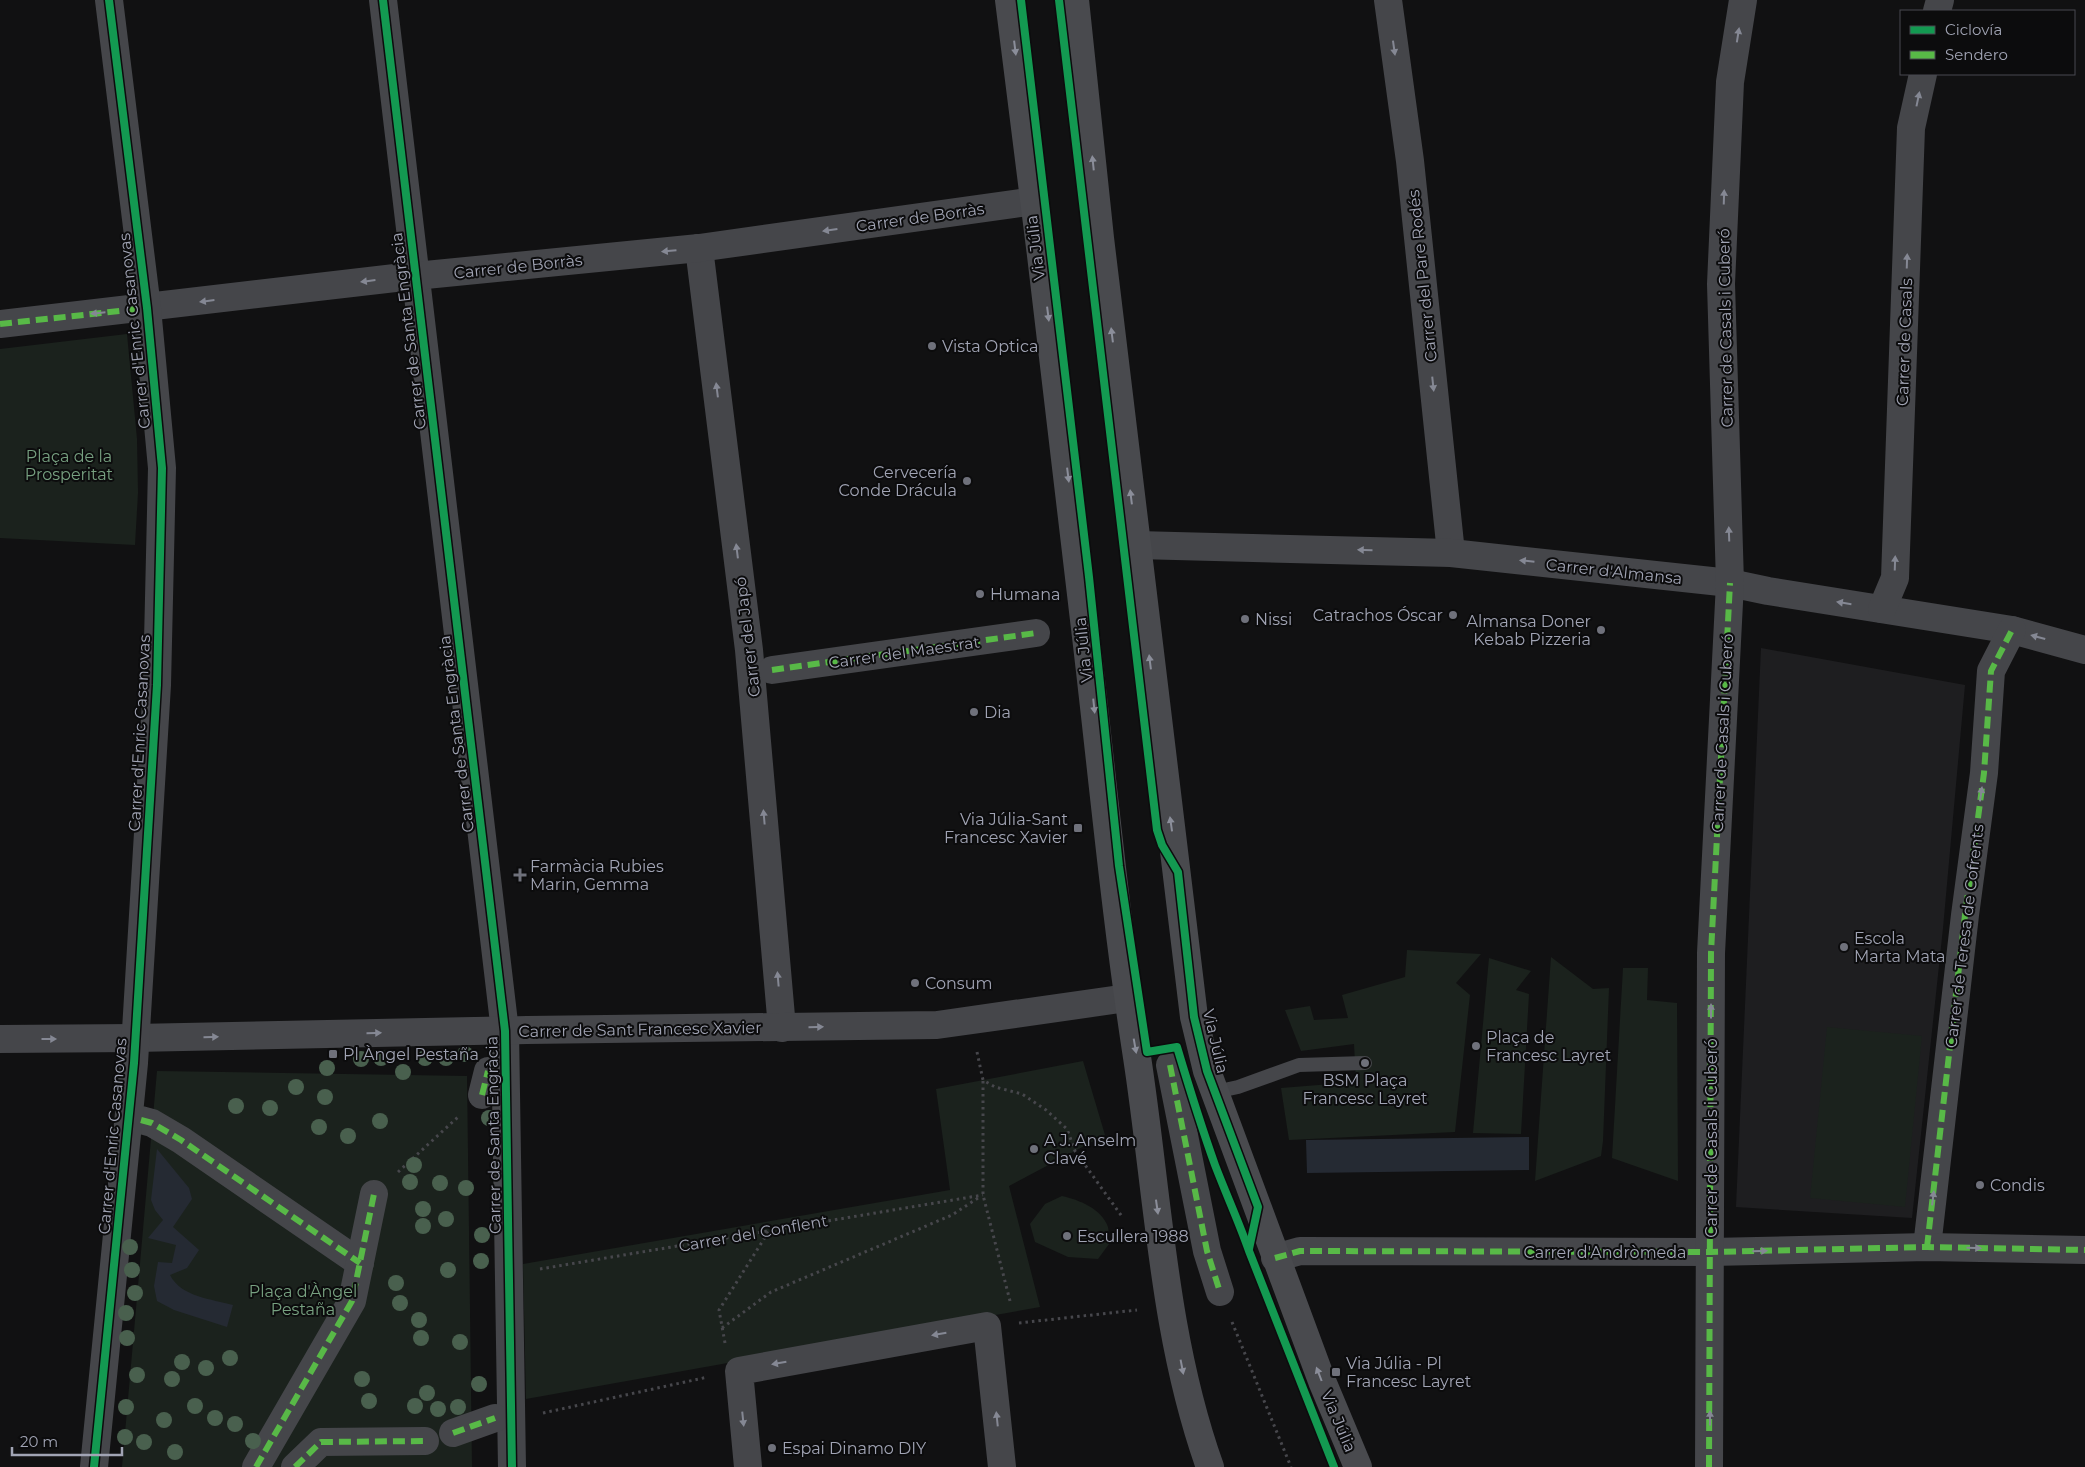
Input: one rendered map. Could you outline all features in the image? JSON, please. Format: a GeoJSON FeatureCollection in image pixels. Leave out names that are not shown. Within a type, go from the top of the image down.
{"type":"FeatureCollection","features":[{"type":"Feature","properties":{"kind":"street","name":"Carrer d'Enric Casanovas"},"geometry":{"type":"LineString","coordinates":[[94,1467],[135,1038],[157,685],[161,478],[147,308],[110,0]]}},
{"type":"Feature","properties":{"kind":"street","name":"Carrer de Santa Engràcia"},"geometry":{"type":"LineString","coordinates":[[383,0],[505,1031],[512,1467]]}},
{"type":"Feature","properties":{"kind":"street","name":"Via Júlia"},"geometry":{"type":"LineString","coordinates":[[1009,0],[1035,201],[1127,998],[1171,1308],[1185,1382],[1201,1442],[1210,1467]]}},
{"type":"Feature","properties":{"kind":"street","name":"Via Júlia"},"geometry":{"type":"LineString","coordinates":[[1075,0],[1100,238],[1194,1017],[1207,1072],[1322,1381],[1358,1467]]}},
{"type":"Feature","properties":{"kind":"street","name":"Carrer del Pare Rodés"},"geometry":{"type":"LineString","coordinates":[[1388,0],[1410,161],[1451,553]]}},
{"type":"Feature","properties":{"kind":"street","name":"Carrer de Casals i Cuberó"},"geometry":{"type":"LineString","coordinates":[[1709,1467],[1711,953],[1730,583],[1721,284],[1730,82],[1743,0]]}},
{"type":"Feature","properties":{"kind":"street","name":"Carrer de Casals"},"geometry":{"type":"LineString","coordinates":[[1882,609],[1895,578],[1912,128],[1923,75]]}},
{"type":"Feature","properties":{"kind":"street","name":"Carrer de Borràs"},"geometry":{"type":"LineString","coordinates":[[0,324],[415,277],[699,248],[1035,201]]}},
{"type":"Feature","properties":{"kind":"street","name":"Carrer del Japó"},"geometry":{"type":"LineString","coordinates":[[699,248],[750,650],[782,1028]]}},
{"type":"Feature","properties":{"kind":"street","name":"Carrer d'Almansa"},"geometry":{"type":"LineString","coordinates":[[1137,545],[1451,553],[1730,583],[1768,591],[2012,630],[2085,650]]}},
{"type":"Feature","properties":{"kind":"street","name":"Carrer de Teresa de Cofrents"},"geometry":{"type":"LineString","coordinates":[[1927,1247],[1965,914],[1984,772],[1990,671],[2012,630]]}},
{"type":"Feature","properties":{"kind":"street","name":"Carrer del Maestrat"},"geometry":{"type":"LineString","coordinates":[[772,670],[1036,633]]}},
{"type":"Feature","properties":{"kind":"street","name":"Carrer de Sant Francesc Xavier"},"geometry":{"type":"LineString","coordinates":[[0,1039],[937,1025],[1127,998]]}},
{"type":"Feature","properties":{"kind":"street"},"geometry":{"type":"LineString","coordinates":[[1170,1065],[1206,1251],[1220,1292]]}},
{"type":"Feature","properties":{"kind":"street"},"geometry":{"type":"LineString","coordinates":[[141,1120],[152,1123],[181,1140],[360,1263]]}},
{"type":"Feature","properties":{"kind":"street"},"geometry":{"type":"LineString","coordinates":[[256,1467],[352,1301],[374,1194]]}},
{"type":"Feature","properties":{"kind":"street","name":"Carrer d'Andròmeda"},"geometry":{"type":"LineString","coordinates":[[1275,1258],[1300,1251],[1711,1252],[1927,1247],[2085,1250]]}},
{"type":"Feature","properties":{"kind":"street"},"geometry":{"type":"LineString","coordinates":[[748,1467],[738,1371],[987,1326],[1002,1467]]}},
{"type":"Feature","properties":{"kind":"street"},"geometry":{"type":"LineString","coordinates":[[453,1433],[495,1418]]}},
{"type":"Feature","properties":{"kind":"street"},"geometry":{"type":"LineString","coordinates":[[295,1467],[321,1442],[424,1441]]}},
{"type":"Feature","properties":{"kind":"lane"},"geometry":{"type":"LineString","coordinates":[[1215,1092],[1238,1087],[1299,1066],[1365,1063]]}},
{"type":"Feature","properties":{"kind":"path"},"geometry":{"type":"LineString","coordinates":[[976,1048],[983,1080],[983,1195],[1010,1302]]}},
{"type":"Feature","properties":{"kind":"path"},"geometry":{"type":"LineString","coordinates":[[983,1080],[995,1087],[1022,1094],[1046,1110],[1067,1130],[1075,1151],[1125,1221]]}},
{"type":"Feature","properties":{"kind":"path"},"geometry":{"type":"LineString","coordinates":[[374,1194],[485,1083]]}},
{"type":"Feature","properties":{"kind":"path"},"geometry":{"type":"LineString","coordinates":[[722,1328],[772,1292],[952,1215],[983,1195]]}},
{"type":"Feature","properties":{"kind":"path"},"geometry":{"type":"LineString","coordinates":[[738,1371],[726,1349],[719,1310],[769,1231]]}},
{"type":"Feature","properties":{"kind":"path"},"geometry":{"type":"LineString","coordinates":[[1220,1292],[1291,1467]]}},
{"type":"Feature","properties":{"kind":"path"},"geometry":{"type":"LineString","coordinates":[[987,1326],[1143,1310]]}},
{"type":"Feature","properties":{"kind":"path"},"geometry":{"type":"LineString","coordinates":[[535,1414],[710,1377]]}},
{"type":"Feature","properties":{"kind":"shaded area","name":"Escola Marta Mata"},"geometry":{"type":"Polygon","coordinates":[[[1761,648],[1965,685],[1943,928],[1912,1218],[1736,1207],[1761,648]]]}},
{"type":"Feature","properties":{"kind":"shaded area"},"geometry":{"type":"Polygon","coordinates":[[[1529,1137],[1529,1170],[1307,1173],[1306,1140],[1529,1137]]]}},
{"type":"Feature","properties":{"kind":"shaded area"},"geometry":{"type":"Polygon","coordinates":[[[157,1149],[189,1188],[192,1199],[173,1227],[199,1250],[187,1268],[170,1275],[175,1282],[189,1293],[233,1305],[227,1327],[174,1310],[157,1301],[154,1286],[158,1262],[172,1263],[176,1245],[148,1238],[163,1220],[155,1210],[151,1200],[157,1149]]]}},
{"type":"Feature","properties":{"kind":"green space","name":"Plaça de la Prosperitat"},"geometry":{"type":"Polygon","coordinates":[[[127,334],[137,439],[138,493],[135,545],[0,538],[0,349],[127,334]]]}},
{"type":"Feature","properties":{"kind":"green space"},"geometry":{"type":"Polygon","coordinates":[[[1407,950],[1481,954],[1456,983],[1470,995],[1455,1132],[1289,1140],[1281,1088],[1356,1082],[1354,1044],[1301,1051],[1285,1010],[1310,1006],[1314,1020],[1348,1018],[1342,995],[1405,977],[1407,950]]]}},
{"type":"Feature","properties":{"kind":"green space"},"geometry":{"type":"Polygon","coordinates":[[[1551,957],[1593,989],[1609,988],[1603,1141],[1601,1156],[1535,1181],[1551,957]]]}},
{"type":"Feature","properties":{"kind":"green space"},"geometry":{"type":"Polygon","coordinates":[[[1489,958],[1531,971],[1516,990],[1529,994],[1521,1134],[1473,1133],[1489,958]]]}},
{"type":"Feature","properties":{"kind":"green space"},"geometry":{"type":"Polygon","coordinates":[[[1623,968],[1648,968],[1647,1000],[1677,1003],[1678,1181],[1612,1158],[1623,968]]]}},
{"type":"Feature","properties":{"kind":"green space"},"geometry":{"type":"Polygon","coordinates":[[[1827,1027],[1922,1036],[1905,1207],[1810,1198],[1827,1027]]]}},
{"type":"Feature","properties":{"kind":"green space"},"geometry":{"type":"Polygon","coordinates":[[[1083,1061],[1105,1135],[1009,1186],[1040,1307],[526,1399],[523,1264],[950,1190],[936,1089],[1083,1061]]]}},
{"type":"Feature","properties":{"kind":"green space","name":"Plaça d'Àngel Pestaña"},"geometry":{"type":"Polygon","coordinates":[[[157,1071],[467,1076],[472,1467],[122,1467],[157,1071]]]}},
{"type":"Feature","properties":{"kind":"green space"},"geometry":{"type":"Polygon","coordinates":[[[1062,1196],[1089,1206],[1105,1220],[1109,1233],[1109,1244],[1098,1259],[1068,1257],[1035,1242],[1030,1224],[1045,1204],[1062,1196]]]}},
{"type":"Feature","properties":{"kind":"marked path"},"geometry":{"type":"LineString","coordinates":[[0,324],[147,308]]}},
{"type":"Feature","properties":{"kind":"marked path"},"geometry":{"type":"LineString","coordinates":[[1709,1467],[1711,953],[1730,583]]}},
{"type":"Feature","properties":{"kind":"marked path"},"geometry":{"type":"LineString","coordinates":[[1927,1247],[1965,915],[1984,773],[1991,671],[2012,630]]}},
{"type":"Feature","properties":{"kind":"marked path"},"geometry":{"type":"LineString","coordinates":[[772,670],[1036,633]]}},
{"type":"Feature","properties":{"kind":"marked path"},"geometry":{"type":"LineString","coordinates":[[1170,1065],[1207,1251],[1220,1292]]}},
{"type":"Feature","properties":{"kind":"marked path"},"geometry":{"type":"LineString","coordinates":[[482,1095],[488,1071]]}},
{"type":"Feature","properties":{"kind":"marked path"},"geometry":{"type":"LineString","coordinates":[[141,1120],[152,1123],[181,1140],[360,1263]]}},
{"type":"Feature","properties":{"kind":"marked path"},"geometry":{"type":"LineString","coordinates":[[256,1467],[352,1301],[374,1194]]}},
{"type":"Feature","properties":{"kind":"marked path"},"geometry":{"type":"LineString","coordinates":[[1275,1258],[1300,1251],[1711,1252],[1927,1247],[2085,1250]]}},
{"type":"Feature","properties":{"kind":"marked path"},"geometry":{"type":"LineString","coordinates":[[453,1433],[495,1418]]}},
{"type":"Feature","properties":{"kind":"marked path"},"geometry":{"type":"LineString","coordinates":[[295,1467],[321,1442],[425,1441]]}},
{"type":"Feature","properties":{"kind":"cycle path"},"geometry":{"type":"LineString","coordinates":[[94,1467],[134,1063],[157,685],[162,468],[147,308],[109,0]]}},
{"type":"Feature","properties":{"kind":"cycle path"},"geometry":{"type":"LineString","coordinates":[[383,0],[505,1031],[512,1467]]}},
{"type":"Feature","properties":{"kind":"cycle path"},"geometry":{"type":"LineString","coordinates":[[1021,0],[1089,577],[1119,866],[1147,1052],[1177,1047],[1215,1165],[1334,1467]]}},
{"type":"Feature","properties":{"kind":"cycle path"},"geometry":{"type":"LineString","coordinates":[[1059,0],[1157,830],[1162,845],[1178,872],[1194,1017],[1207,1071],[1258,1207],[1249,1249]]}},
{"type":"Feature","properties":{"kind":"place","name":"Vista Optica"},"geometry":{"type":"Point","coordinates":[932,346]}},
{"type":"Feature","properties":{"kind":"place","name":"Cervecería Conde Drácula"},"geometry":{"type":"Point","coordinates":[967,481]}},
{"type":"Feature","properties":{"kind":"place","name":"Humana"},"geometry":{"type":"Point","coordinates":[980,594]}},
{"type":"Feature","properties":{"kind":"place","name":"Catrachos Óscar"},"geometry":{"type":"Point","coordinates":[1453,615]}},
{"type":"Feature","properties":{"kind":"place","name":"Nissi"},"geometry":{"type":"Point","coordinates":[1245,619]}},
{"type":"Feature","properties":{"kind":"place","name":"Almansa Doner Kebab Pizzeria"},"geometry":{"type":"Point","coordinates":[1601,630]}},
{"type":"Feature","properties":{"kind":"place","name":"Dia"},"geometry":{"type":"Point","coordinates":[974,712]}},
{"type":"Feature","properties":{"kind":"place","name":"Via Júlia-Sant Francesc Xavier"},"geometry":{"type":"Point","coordinates":[1078,828]}},
{"type":"Feature","properties":{"kind":"place","name":"Farmàcia Rubies Marin, Gemma"},"geometry":{"type":"Point","coordinates":[520,875]}},
{"type":"Feature","properties":{"kind":"place","name":"Escola Marta Mata"},"geometry":{"type":"Point","coordinates":[1844,947]}},
{"type":"Feature","properties":{"kind":"place","name":"Consum"},"geometry":{"type":"Point","coordinates":[915,983]}},
{"type":"Feature","properties":{"kind":"place","name":"Plaça de Francesc Layret"},"geometry":{"type":"Point","coordinates":[1476,1046]}},
{"type":"Feature","properties":{"kind":"place","name":"Pl Àngel Pestaña"},"geometry":{"type":"Point","coordinates":[333,1054]}},
{"type":"Feature","properties":{"kind":"place","name":"BSM Plaça Francesc Layret"},"geometry":{"type":"Point","coordinates":[1365,1063]}},
{"type":"Feature","properties":{"kind":"place","name":"A J. Anselm Clavé"},"geometry":{"type":"Point","coordinates":[1034,1149]}},
{"type":"Feature","properties":{"kind":"place","name":"Condis"},"geometry":{"type":"Point","coordinates":[1980,1185]}},
{"type":"Feature","properties":{"kind":"place","name":"Escullera 1988"},"geometry":{"type":"Point","coordinates":[1067,1236]}},
{"type":"Feature","properties":{"kind":"place","name":"Via Júlia - Pl Francesc Layret"},"geometry":{"type":"Point","coordinates":[1336,1372]}},
{"type":"Feature","properties":{"kind":"place","name":"Espai Dinamo DIY"},"geometry":{"type":"Point","coordinates":[772,1448]}}]}
